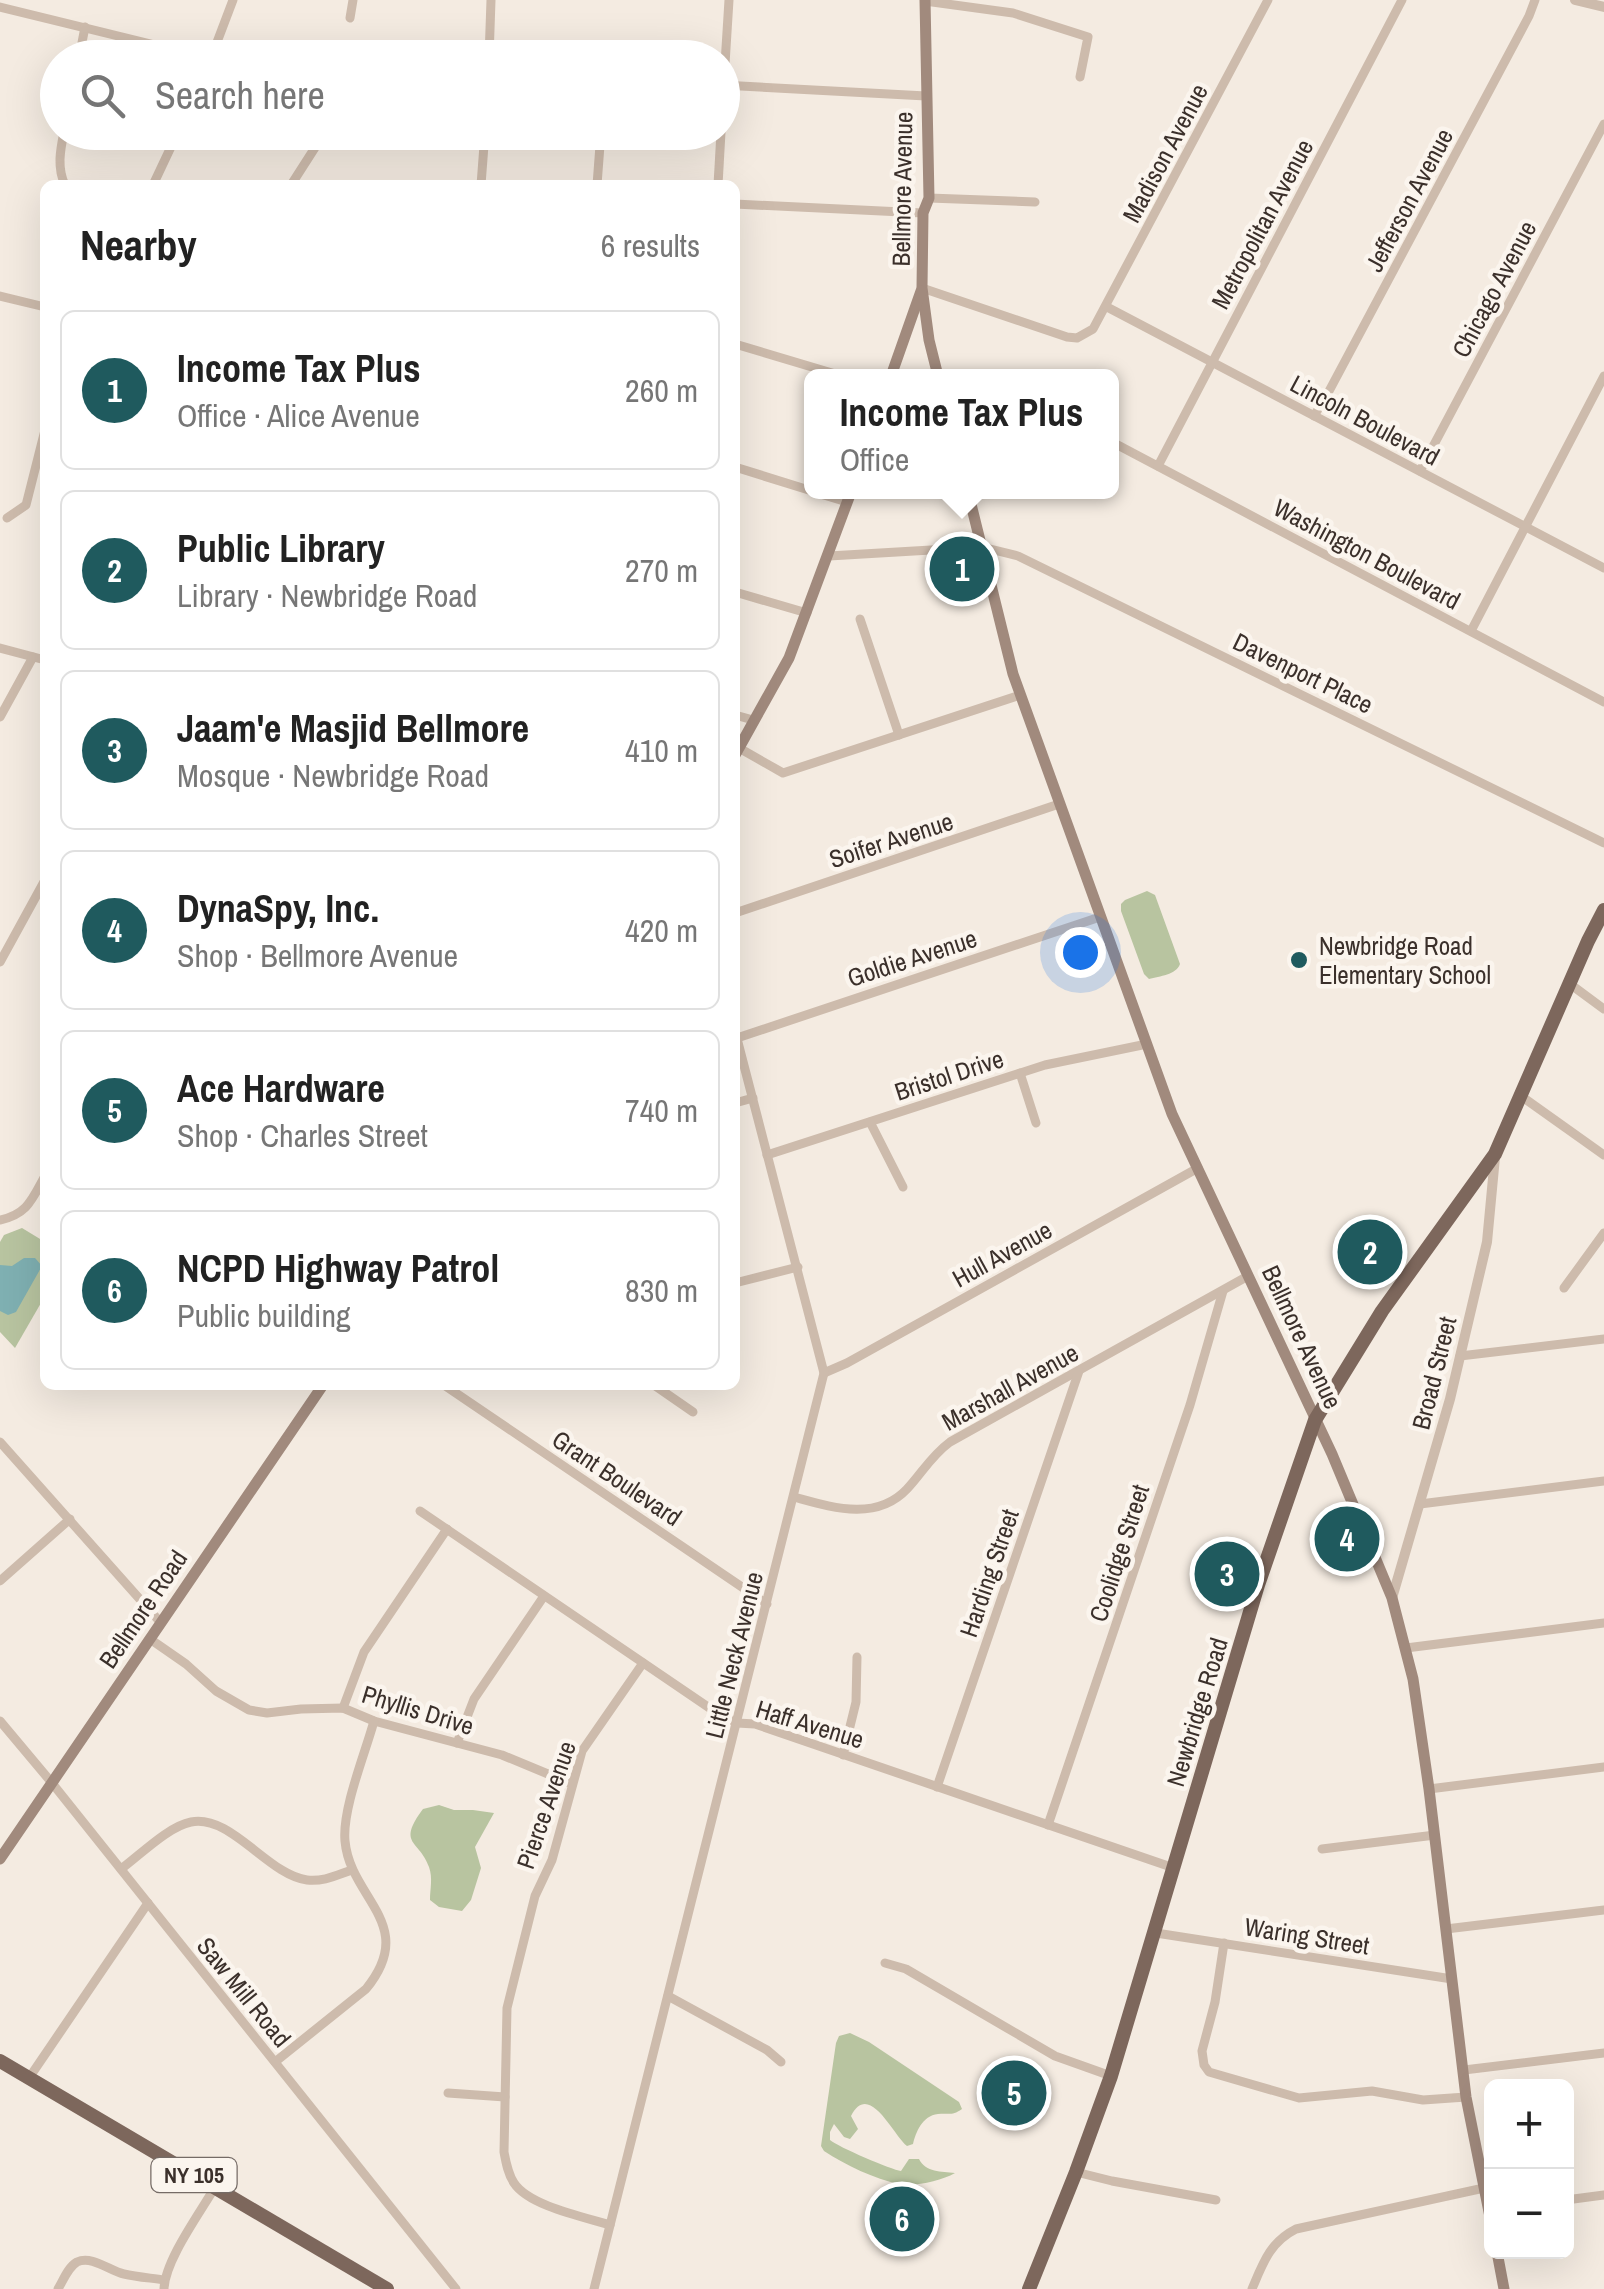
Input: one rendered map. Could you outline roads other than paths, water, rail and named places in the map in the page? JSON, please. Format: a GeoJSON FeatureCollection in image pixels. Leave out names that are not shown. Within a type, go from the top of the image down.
{"type":"FeatureCollection","features":[{"type":"Feature","properties":{"kind":"main road","name":"Bellmore Avenue"},"geometry":{"type":"LineString","coordinates":[[925,0],[930,198],[922,213],[922,288],[936,369]]}},
{"type":"Feature","properties":{"kind":"main road"},"geometry":{"type":"LineString","coordinates":[[893,369],[922,288]]}},
{"type":"Feature","properties":{"kind":"main road"},"geometry":{"type":"LineString","coordinates":[[740,745],[789,658],[848,499]]}},
{"type":"Feature","properties":{"kind":"main road","name":"Bellmore Avenue"},"geometry":{"type":"LineString","coordinates":[[970,499],[1012,674],[1172,1114],[1316,1420],[1392,1598],[1406,1648],[1429,1789],[1466,2097],[1484,2188]]}},
{"type":"Feature","properties":{"kind":"main road","name":"Newbridge Road"},"geometry":{"type":"LineString","coordinates":[[1029,2289],[1111,2076],[1258,1586],[1316,1420],[1382,1311],[1495,1154],[1604,910]]}},
{"type":"Feature","properties":{"kind":"main road","name":"Bellmore Road"},"geometry":{"type":"LineString","coordinates":[[0,1859],[320,1390]]}},
{"type":"Feature","properties":{"kind":"main road","name":"NY 105"},"geometry":{"type":"LineString","coordinates":[[0,2060],[387,2289]]}},
{"type":"Feature","properties":{"kind":"main road"},"geometry":{"type":"LineString","coordinates":[[1498,2259],[1504,2289]]}},
{"type":"Feature","properties":{"kind":"street"},"geometry":{"type":"LineString","coordinates":[[217,40],[233,0]]}},
{"type":"Feature","properties":{"kind":"street"},"geometry":{"type":"LineString","coordinates":[[350,18],[353,0]]}},
{"type":"Feature","properties":{"kind":"street"},"geometry":{"type":"LineString","coordinates":[[490,40],[491,0]]}},
{"type":"Feature","properties":{"kind":"street"},"geometry":{"type":"LineString","coordinates":[[726,40],[729,0]]}},
{"type":"Feature","properties":{"kind":"street"},"geometry":{"type":"LineString","coordinates":[[925,0],[1014,13],[1088,37],[1080,77]]}},
{"type":"Feature","properties":{"kind":"street","name":"Madison Avenue"},"geometry":{"type":"LineString","coordinates":[[922,288],[1067,336],[1085,335],[1098,324],[1268,0]]}},
{"type":"Feature","properties":{"kind":"street","name":"Metropolitan Avenue"},"geometry":{"type":"LineString","coordinates":[[1158,466],[1402,0]]}},
{"type":"Feature","properties":{"kind":"street","name":"Jefferson Avenue"},"geometry":{"type":"LineString","coordinates":[[1314,416],[1529,16],[1534,0]]}},
{"type":"Feature","properties":{"kind":"street"},"geometry":{"type":"LineString","coordinates":[[1574,0],[1604,7]]}},
{"type":"Feature","properties":{"kind":"street"},"geometry":{"type":"LineString","coordinates":[[0,8],[138,40]]}},
{"type":"Feature","properties":{"kind":"street"},"geometry":{"type":"LineString","coordinates":[[83,40],[86,27]]}},
{"type":"Feature","properties":{"kind":"street"},"geometry":{"type":"LineString","coordinates":[[740,86],[926,96]]}},
{"type":"Feature","properties":{"kind":"street","name":"Chicago Avenue"},"geometry":{"type":"LineString","coordinates":[[1420,472],[1604,124]]}},
{"type":"Feature","properties":{"kind":"street"},"geometry":{"type":"LineString","coordinates":[[60,150],[63,180]]}},
{"type":"Feature","properties":{"kind":"street"},"geometry":{"type":"LineString","coordinates":[[155,180],[170,150]]}},
{"type":"Feature","properties":{"kind":"street"},"geometry":{"type":"LineString","coordinates":[[295,180],[313,150]]}},
{"type":"Feature","properties":{"kind":"street"},"geometry":{"type":"LineString","coordinates":[[480,180],[483,150]]}},
{"type":"Feature","properties":{"kind":"street"},"geometry":{"type":"LineString","coordinates":[[597,180],[600,150]]}},
{"type":"Feature","properties":{"kind":"street"},"geometry":{"type":"LineString","coordinates":[[718,180],[720,150]]}},
{"type":"Feature","properties":{"kind":"street"},"geometry":{"type":"LineString","coordinates":[[930,198],[1035,202]]}},
{"type":"Feature","properties":{"kind":"street"},"geometry":{"type":"LineString","coordinates":[[740,204],[922,213]]}},
{"type":"Feature","properties":{"kind":"street"},"geometry":{"type":"LineString","coordinates":[[0,296],[40,305]]}},
{"type":"Feature","properties":{"kind":"street","name":"Lincoln Boulevard"},"geometry":{"type":"LineString","coordinates":[[1107,307],[1604,568]]}},
{"type":"Feature","properties":{"kind":"street"},"geometry":{"type":"LineString","coordinates":[[740,345],[819,369]]}},
{"type":"Feature","properties":{"kind":"street"},"geometry":{"type":"LineString","coordinates":[[1471,631],[1604,376]]}},
{"type":"Feature","properties":{"kind":"street","name":"Washington Boulevard"},"geometry":{"type":"LineString","coordinates":[[1119,446],[1604,702]]}},
{"type":"Feature","properties":{"kind":"street"},"geometry":{"type":"LineString","coordinates":[[7,518],[26,505],[40,450]]}},
{"type":"Feature","properties":{"kind":"street"},"geometry":{"type":"LineString","coordinates":[[740,469],[804,488]]}},
{"type":"Feature","properties":{"kind":"street"},"geometry":{"type":"LineString","coordinates":[[828,556],[982,547]]}},
{"type":"Feature","properties":{"kind":"street","name":"Davenport Place"},"geometry":{"type":"LineString","coordinates":[[982,547],[1018,556],[1604,843]]}},
{"type":"Feature","properties":{"kind":"street"},"geometry":{"type":"LineString","coordinates":[[740,594],[807,614]]}},
{"type":"Feature","properties":{"kind":"street"},"geometry":{"type":"LineString","coordinates":[[860,619],[899,734]]}},
{"type":"Feature","properties":{"kind":"street"},"geometry":{"type":"LineString","coordinates":[[0,648],[40,659]]}},
{"type":"Feature","properties":{"kind":"street"},"geometry":{"type":"LineString","coordinates":[[0,718],[33,657]]}},
{"type":"Feature","properties":{"kind":"street"},"geometry":{"type":"LineString","coordinates":[[740,752],[783,773],[1020,695]]}},
{"type":"Feature","properties":{"kind":"street"},"geometry":{"type":"LineString","coordinates":[[740,716],[753,720]]}},
{"type":"Feature","properties":{"kind":"street","name":"Soifer Avenue"},"geometry":{"type":"LineString","coordinates":[[740,911],[1059,804]]}},
{"type":"Feature","properties":{"kind":"street"},"geometry":{"type":"LineString","coordinates":[[0,962],[40,889]]}},
{"type":"Feature","properties":{"kind":"street","name":"Goldie Avenue"},"geometry":{"type":"LineString","coordinates":[[740,1033],[1100,916]]}},
{"type":"Feature","properties":{"kind":"street"},"geometry":{"type":"LineString","coordinates":[[1570,984],[1604,1009]]}},
{"type":"Feature","properties":{"kind":"street","name":"Bristol Drive"},"geometry":{"type":"LineString","coordinates":[[766,1155],[1020,1072],[1147,1044]]}},
{"type":"Feature","properties":{"kind":"street","name":"Little Neck Avenue"},"geometry":{"type":"LineString","coordinates":[[594,2289],[824,1373],[740,1049]]}},
{"type":"Feature","properties":{"kind":"street"},"geometry":{"type":"LineString","coordinates":[[1020,1072],[1036,1124]]}},
{"type":"Feature","properties":{"kind":"street"},"geometry":{"type":"LineString","coordinates":[[1521,1096],[1604,1155]]}},
{"type":"Feature","properties":{"kind":"street"},"geometry":{"type":"LineString","coordinates":[[740,1102],[753,1098]]}},
{"type":"Feature","properties":{"kind":"street"},"geometry":{"type":"LineString","coordinates":[[870,1122],[904,1187]]}},
{"type":"Feature","properties":{"kind":"street","name":"Broad Street"},"geometry":{"type":"LineString","coordinates":[[1392,1598],[1450,1399],[1487,1242],[1495,1154]]}},
{"type":"Feature","properties":{"kind":"street","name":"Hull Avenue"},"geometry":{"type":"LineString","coordinates":[[824,1373],[848,1364],[1198,1168]]}},
{"type":"Feature","properties":{"kind":"street"},"geometry":{"type":"LineString","coordinates":[[0,1220],[18,1216],[40,1185]]}},
{"type":"Feature","properties":{"kind":"street"},"geometry":{"type":"LineString","coordinates":[[1564,1288],[1604,1233]]}},
{"type":"Feature","properties":{"kind":"street"},"geometry":{"type":"LineString","coordinates":[[740,1282],[798,1268]]}},
{"type":"Feature","properties":{"kind":"street","name":"Marshall Avenue"},"geometry":{"type":"LineString","coordinates":[[794,1497],[850,1510],[882,1506],[906,1490],[928,1460],[950,1442],[1248,1276]]}},
{"type":"Feature","properties":{"kind":"street","name":"Coolidge Street"},"geometry":{"type":"LineString","coordinates":[[1048,1825],[1190,1405],[1223,1291]]}},
{"type":"Feature","properties":{"kind":"street"},"geometry":{"type":"LineString","coordinates":[[1460,1356],[1604,1339]]}},
{"type":"Feature","properties":{"kind":"street","name":"Harding Street"},"geometry":{"type":"LineString","coordinates":[[936,1787],[1079,1371]]}},
{"type":"Feature","properties":{"kind":"street","name":"Grant Boulevard"},"geometry":{"type":"LineString","coordinates":[[451,1390],[768,1604]]}},
{"type":"Feature","properties":{"kind":"street"},"geometry":{"type":"LineString","coordinates":[[661,1390],[693,1412]]}},
{"type":"Feature","properties":{"kind":"street"},"geometry":{"type":"LineString","coordinates":[[0,1442],[161,1623]]}},
{"type":"Feature","properties":{"kind":"street"},"geometry":{"type":"LineString","coordinates":[[1420,1504],[1604,1481]]}},
{"type":"Feature","properties":{"kind":"street","name":"Haff Avenue"},"geometry":{"type":"LineString","coordinates":[[420,1511],[643,1664],[737,1723],[755,1724],[1174,1868]]}},
{"type":"Feature","properties":{"kind":"street"},"geometry":{"type":"LineString","coordinates":[[0,1581],[70,1519]]}},
{"type":"Feature","properties":{"kind":"street"},"geometry":{"type":"LineString","coordinates":[[343,1708],[364,1652],[447,1530]]}},
{"type":"Feature","properties":{"kind":"street"},"geometry":{"type":"LineString","coordinates":[[457,1743],[474,1699],[544,1596]]}},
{"type":"Feature","properties":{"kind":"street"},"geometry":{"type":"LineString","coordinates":[[1406,1648],[1604,1624]]}},
{"type":"Feature","properties":{"kind":"street","name":"Phyllis Drive"},"geometry":{"type":"LineString","coordinates":[[150,1639],[216,1691],[248,1710],[267,1713],[343,1708],[374,1721],[502,1756],[572,1784]]}},
{"type":"Feature","properties":{"kind":"street"},"geometry":{"type":"LineString","coordinates":[[843,1755],[856,1702],[858,1657]]}},
{"type":"Feature","properties":{"kind":"street","name":"Pierce Avenue"},"geometry":{"type":"LineString","coordinates":[[610,2225],[531,2198],[514,2184],[508,2172],[504,2152],[508,2008],[535,1896],[552,1860],[579,1761],[643,1664]]}},
{"type":"Feature","properties":{"kind":"street","name":"Saw Mill Road"},"geometry":{"type":"LineString","coordinates":[[0,1721],[456,2289]]}},
{"type":"Feature","properties":{"kind":"street"},"geometry":{"type":"LineString","coordinates":[[275,2062],[366,1989],[383,1961],[385,1936],[380,1916],[352,1870],[344,1830],[374,1721]]}},
{"type":"Feature","properties":{"kind":"street"},"geometry":{"type":"LineString","coordinates":[[1429,1789],[1604,1767]]}},
{"type":"Feature","properties":{"kind":"street"},"geometry":{"type":"LineString","coordinates":[[121,1869],[174,1828],[205,1821],[289,1874],[306,1880],[330,1878],[352,1870]]}},
{"type":"Feature","properties":{"kind":"street"},"geometry":{"type":"LineString","coordinates":[[1322,1849],[1435,1835]]}},
{"type":"Feature","properties":{"kind":"street"},"geometry":{"type":"LineString","coordinates":[[29,2078],[148,1903]]}},
{"type":"Feature","properties":{"kind":"street"},"geometry":{"type":"LineString","coordinates":[[1446,1930],[1604,1910]]}},
{"type":"Feature","properties":{"kind":"street","name":"Waring Street"},"geometry":{"type":"LineString","coordinates":[[1156,1933],[1452,1979]]}},
{"type":"Feature","properties":{"kind":"street"},"geometry":{"type":"LineString","coordinates":[[1224,1943],[1202,2051],[1209,2072],[1298,2098],[1372,2091],[1423,2100],[1466,2097]]}},
{"type":"Feature","properties":{"kind":"street"},"geometry":{"type":"LineString","coordinates":[[884,1963],[906,1968],[1055,2056],[1111,2076]]}},
{"type":"Feature","properties":{"kind":"street"},"geometry":{"type":"LineString","coordinates":[[668,1996],[767,2050],[781,2062]]}},
{"type":"Feature","properties":{"kind":"street"},"geometry":{"type":"LineString","coordinates":[[1464,2070],[1604,2053]]}},
{"type":"Feature","properties":{"kind":"street"},"geometry":{"type":"LineString","coordinates":[[448,2093],[505,2097]]}},
{"type":"Feature","properties":{"kind":"street"},"geometry":{"type":"LineString","coordinates":[[1076,2172],[1216,2200]]}},
{"type":"Feature","properties":{"kind":"street"},"geometry":{"type":"LineString","coordinates":[[58,2289],[72,2267],[84,2260],[164,2284],[170,2264],[215,2187]]}},
{"type":"Feature","properties":{"kind":"street"},"geometry":{"type":"LineString","coordinates":[[1252,2289],[1267,2253],[1276,2241],[1296,2229],[1484,2188]]}},
{"type":"Feature","properties":{"kind":"street"},"geometry":{"type":"LineString","coordinates":[[1574,2199],[1604,2195]]}},
{"type":"Feature","properties":{"kind":"water"},"geometry":{"type":"Polygon","coordinates":[[[24,1258],[35,1258],[40,1270],[16,1312],[8,1315],[0,1311],[0,1265],[12,1266],[24,1258]]]}},
{"type":"Feature","properties":{"kind":"place","name":"Income Tax Plus"},"geometry":{"type":"Point","coordinates":[962,569]}},
{"type":"Feature","properties":{"kind":"place","name":"Newbridge Road Elementary School"},"geometry":{"type":"Point","coordinates":[1299,960]}},
{"type":"Feature","properties":{"kind":"place","name":"Public Library"},"geometry":{"type":"Point","coordinates":[1370,1252]}},
{"type":"Feature","properties":{"kind":"place","name":"DynaSpy, Inc."},"geometry":{"type":"Point","coordinates":[1347,1539]}},
{"type":"Feature","properties":{"kind":"place","name":"Jaam'e Masjid Bellmore"},"geometry":{"type":"Point","coordinates":[1227,1574]}},
{"type":"Feature","properties":{"kind":"place","name":"Ace Hardware"},"geometry":{"type":"Point","coordinates":[1014,2093]}},
{"type":"Feature","properties":{"kind":"place","name":"NCPD Highway Patrol"},"geometry":{"type":"Point","coordinates":[902,2219]}}]}
